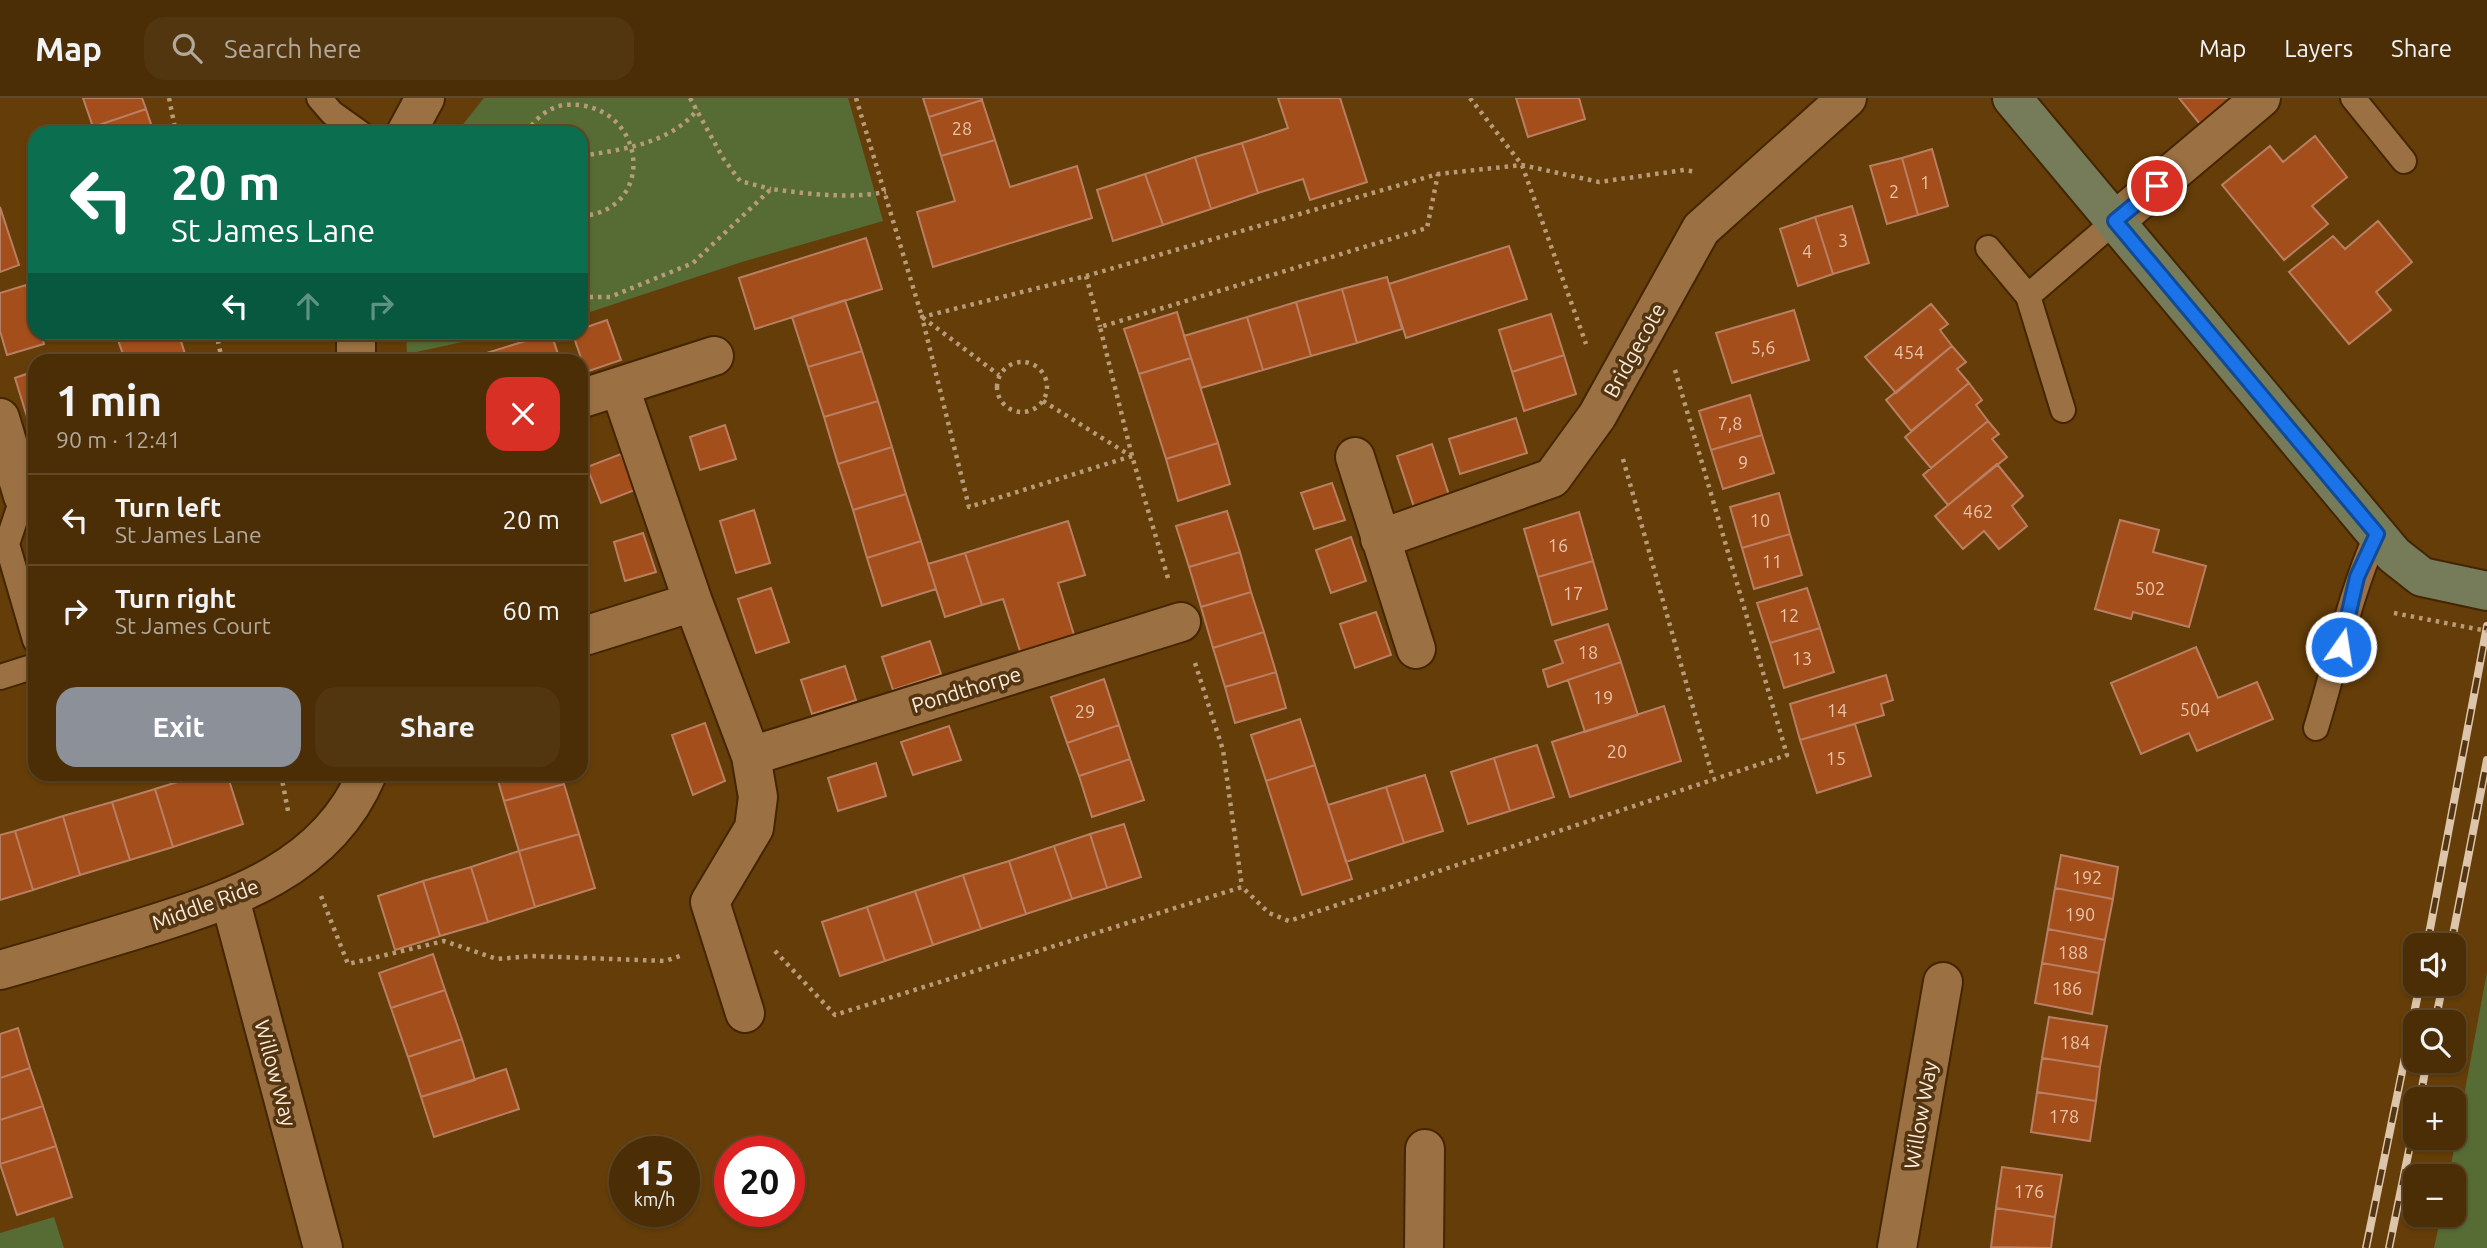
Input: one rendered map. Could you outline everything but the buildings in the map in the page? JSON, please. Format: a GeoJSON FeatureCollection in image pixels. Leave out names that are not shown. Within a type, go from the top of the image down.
{"type":"FeatureCollection","features":[{"type":"Feature","properties":{"kind":"street"},"geometry":{"type":"LineString","coordinates":[[410,126],[425,98]]}},
{"type":"Feature","properties":{"kind":"street","name":"Bridgecote"},"geometry":{"type":"LineString","coordinates":[[1380,539],[1552,478],[1598,416],[1701,229],[1847,98]]}},
{"type":"Feature","properties":{"kind":"street"},"geometry":{"type":"LineString","coordinates":[[2012,98],[2394,555],[2422,578],[2487,591]]}},
{"type":"Feature","properties":{"kind":"street"},"geometry":{"type":"LineString","coordinates":[[2115,221],[2261,98]]}},
{"type":"Feature","properties":{"kind":"street"},"geometry":{"type":"LineString","coordinates":[[588,397],[714,356]]}},
{"type":"Feature","properties":{"kind":"street"},"geometry":{"type":"LineString","coordinates":[[620,388],[693,602],[751,756],[758,797],[754,828],[710,902],[745,1013]]}},
{"type":"Feature","properties":{"kind":"street"},"geometry":{"type":"LineString","coordinates":[[0,418],[28,491]]}},
{"type":"Feature","properties":{"kind":"street"},"geometry":{"type":"LineString","coordinates":[[1355,457],[1416,649]]}},
{"type":"Feature","properties":{"kind":"street"},"geometry":{"type":"LineString","coordinates":[[588,635],[693,602]]}},
{"type":"Feature","properties":{"kind":"street","name":"Pondthorpe"},"geometry":{"type":"LineString","coordinates":[[751,756],[1181,622]]}},
{"type":"Feature","properties":{"kind":"street","name":"Middle Ride"},"geometry":{"type":"LineString","coordinates":[[0,970],[230,899],[258,886],[309,853],[346,811],[363,781]]}},
{"type":"Feature","properties":{"kind":"street","name":"Willow Way"},"geometry":{"type":"LineString","coordinates":[[230,899],[323,1248]]}},
{"type":"Feature","properties":{"kind":"street","name":"Willow Way"},"geometry":{"type":"LineString","coordinates":[[1897,1248],[1943,982]]}},
{"type":"Feature","properties":{"kind":"street"},"geometry":{"type":"LineString","coordinates":[[1424,1248],[1425,1149]]}},
{"type":"Feature","properties":{"kind":"lane"},"geometry":{"type":"LineString","coordinates":[[319,98],[332,113],[350,126]]}},
{"type":"Feature","properties":{"kind":"lane"},"geometry":{"type":"LineString","coordinates":[[2353,98],[2404,161]]}},
{"type":"Feature","properties":{"kind":"lane"},"geometry":{"type":"LineString","coordinates":[[2028,296],[2115,221]]}},
{"type":"Feature","properties":{"kind":"lane"},"geometry":{"type":"LineString","coordinates":[[1988,248],[2028,296],[2063,410]]}},
{"type":"Feature","properties":{"kind":"lane"},"geometry":{"type":"LineString","coordinates":[[28,496],[7,544],[28,616]]}},
{"type":"Feature","properties":{"kind":"lane"},"geometry":{"type":"LineString","coordinates":[[2316,728],[2341,647],[2357,577],[2377,534]]}},
{"type":"Feature","properties":{"kind":"lane"},"geometry":{"type":"LineString","coordinates":[[0,677],[28,668]]}},
{"type":"Feature","properties":{"kind":"path"},"geometry":{"type":"LineString","coordinates":[[169,98],[175,126]]}},
{"type":"Feature","properties":{"kind":"path"},"geometry":{"type":"LineString","coordinates":[[691,98],[723,158],[740,181],[771,189],[827,196],[862,196],[886,192]]}},
{"type":"Feature","properties":{"kind":"path"},"geometry":{"type":"LineString","coordinates":[[856,98],[922,317],[969,507],[1132,456]]}},
{"type":"Feature","properties":{"kind":"path"},"geometry":{"type":"LineString","coordinates":[[533,126],[542,114],[559,106],[578,102],[597,106],[614,116],[627,130],[635,166],[629,183],[619,198],[606,209],[588,214]]}},
{"type":"Feature","properties":{"kind":"path"},"geometry":{"type":"LineString","coordinates":[[588,155],[633,148],[687,123],[698,109]]}},
{"type":"Feature","properties":{"kind":"path"},"geometry":{"type":"LineString","coordinates":[[922,317],[1086,276],[1438,174],[1522,165],[1599,183],[1684,170],[1753,183]]}},
{"type":"Feature","properties":{"kind":"path"},"geometry":{"type":"LineString","coordinates":[[1100,327],[1427,228],[1438,174]]}},
{"type":"Feature","properties":{"kind":"path"},"geometry":{"type":"LineString","coordinates":[[588,296],[610,297],[693,263],[771,189]]}},
{"type":"Feature","properties":{"kind":"path"},"geometry":{"type":"LineString","coordinates":[[1086,276],[1132,456],[1181,622],[1223,750],[1242,887],[1269,913],[1289,920],[1787,755],[1657,309]]}},
{"type":"Feature","properties":{"kind":"path"},"geometry":{"type":"LineString","coordinates":[[922,317],[999,375]]}},
{"type":"Feature","properties":{"kind":"path"},"geometry":{"type":"LineString","coordinates":[[1019,361],[1035,365],[1042,370],[1047,386],[1043,401],[1029,411],[1020,412],[1005,406],[997,392],[999,375],[1011,364],[1019,361]]}},
{"type":"Feature","properties":{"kind":"path"},"geometry":{"type":"LineString","coordinates":[[1043,401],[1132,456]]}},
{"type":"Feature","properties":{"kind":"path"},"geometry":{"type":"LineString","coordinates":[[2394,613],[2487,631]]}},
{"type":"Feature","properties":{"kind":"path"},"geometry":{"type":"LineString","coordinates":[[282,781],[289,816],[309,853],[317,887],[348,964],[444,941],[497,959],[532,956],[665,961],[756,932],[835,1015],[1242,887]]}},
{"type":"Feature","properties":{"kind":"green space"},"geometry":{"type":"Polygon","coordinates":[[[484,98],[848,98],[883,221],[742,262],[588,313],[588,126],[462,126],[484,98]]]}},
{"type":"Feature","properties":{"kind":"green space"},"geometry":{"type":"Polygon","coordinates":[[[406,340],[472,340],[407,354],[406,340]]]}},
{"type":"Feature","properties":{"kind":"green space"},"geometry":{"type":"Polygon","coordinates":[[[2487,972],[2487,1248],[2434,1248],[2438,1227],[2466,1227],[2466,1164],[2451,1164],[2454,1150],[2466,1150],[2466,1087],[2487,972]]]}},
{"type":"Feature","properties":{"kind":"green space"},"geometry":{"type":"Polygon","coordinates":[[[54,1217],[64,1248],[0,1248],[0,1233],[54,1217]]]}},
{"type":"Feature","properties":{"kind":"railway"},"geometry":{"type":"LineString","coordinates":[[2429,933],[2487,626]]}},
{"type":"Feature","properties":{"kind":"railway"},"geometry":{"type":"LineString","coordinates":[[2453,933],[2487,760]]}},
{"type":"Feature","properties":{"kind":"railway"},"geometry":{"type":"LineString","coordinates":[[2366,1248],[2418,996]]}},
{"type":"Feature","properties":{"kind":"railway"},"geometry":{"type":"LineString","coordinates":[[2438,1010],[2440,996]]}},
{"type":"Feature","properties":{"kind":"railway"},"geometry":{"type":"LineString","coordinates":[[2422,1087],[2425,1073]]}},
{"type":"Feature","properties":{"kind":"railway"},"geometry":{"type":"LineString","coordinates":[[2389,1248],[2409,1150]]}},
{"type":"Feature","properties":{"kind":"route"},"geometry":{"type":"LineString","coordinates":[[2157,186],[2115,221],[2377,534],[2357,577],[2341,647]]}}]}
